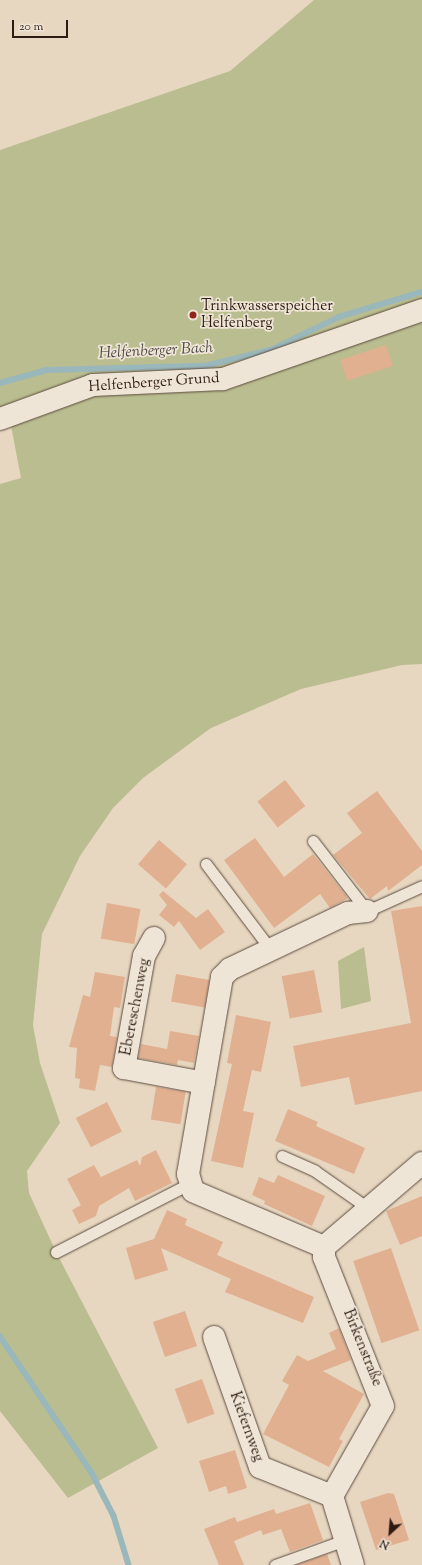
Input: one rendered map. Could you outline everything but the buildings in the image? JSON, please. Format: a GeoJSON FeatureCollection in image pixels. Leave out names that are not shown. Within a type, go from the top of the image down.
{"type":"FeatureCollection","features":[{"type":"Feature","properties":{"kind":"street","name":"Helfenberger Grund"},"geometry":{"type":"LineString","coordinates":[[0,418],[93,385],[223,379],[422,310]]}},
{"type":"Feature","properties":{"kind":"street"},"geometry":{"type":"LineString","coordinates":[[367,911],[348,913],[230,969],[222,977],[188,1174],[194,1191],[324,1247],[422,1163]]}},
{"type":"Feature","properties":{"kind":"street","name":"Ebereschenweg"},"geometry":{"type":"LineString","coordinates":[[154,938],[144,956],[124,1068],[204,1083]]}},
{"type":"Feature","properties":{"kind":"street","name":"Birkenstraße"},"geometry":{"type":"LineString","coordinates":[[324,1247],[324,1257],[383,1406],[332,1496]]}},
{"type":"Feature","properties":{"kind":"street","name":"Kiefernweg"},"geometry":{"type":"LineString","coordinates":[[214,1337],[260,1467],[332,1496]]}},
{"type":"Feature","properties":{"kind":"street"},"geometry":{"type":"LineString","coordinates":[[332,1496],[353,1565]]}},
{"type":"Feature","properties":{"kind":"lane"},"geometry":{"type":"LineString","coordinates":[[313,842],[367,911],[422,886]]}},
{"type":"Feature","properties":{"kind":"lane"},"geometry":{"type":"LineString","coordinates":[[206,864],[271,950]]}},
{"type":"Feature","properties":{"kind":"lane"},"geometry":{"type":"LineString","coordinates":[[282,1156],[315,1171],[368,1208]]}},
{"type":"Feature","properties":{"kind":"lane"},"geometry":{"type":"LineString","coordinates":[[56,1252],[191,1183]]}},
{"type":"Feature","properties":{"kind":"lane"},"geometry":{"type":"LineString","coordinates":[[275,1565],[345,1540]]}},
{"type":"Feature","properties":{"kind":"green space"},"geometry":{"type":"Polygon","coordinates":[[[314,0],[422,0],[422,664],[402,665],[301,689],[211,728],[143,778],[113,808],[80,856],[42,934],[33,1025],[40,1063],[60,1123],[27,1171],[29,1193],[56,1252],[158,1448],[68,1498],[0,1411],[0,484],[21,478],[9,415],[0,419],[0,150],[230,71],[314,0]]]}},
{"type":"Feature","properties":{"kind":"green space"},"geometry":{"type":"Polygon","coordinates":[[[364,947],[371,1001],[341,1009],[338,961],[364,947]]]}},
{"type":"Feature","properties":{"kind":"waterway","name":"Helfenberger Bach"},"geometry":{"type":"LineString","coordinates":[[0,383],[47,370],[205,366],[273,349],[339,317],[422,292]]}},
{"type":"Feature","properties":{"kind":"waterway"},"geometry":{"type":"LineString","coordinates":[[0,1336],[92,1473],[114,1516],[129,1565]]}},
{"type":"Feature","properties":{"kind":"place","name":"Trinkwasserspeicher Helfenberg"},"geometry":{"type":"Point","coordinates":[193,315]}}]}
